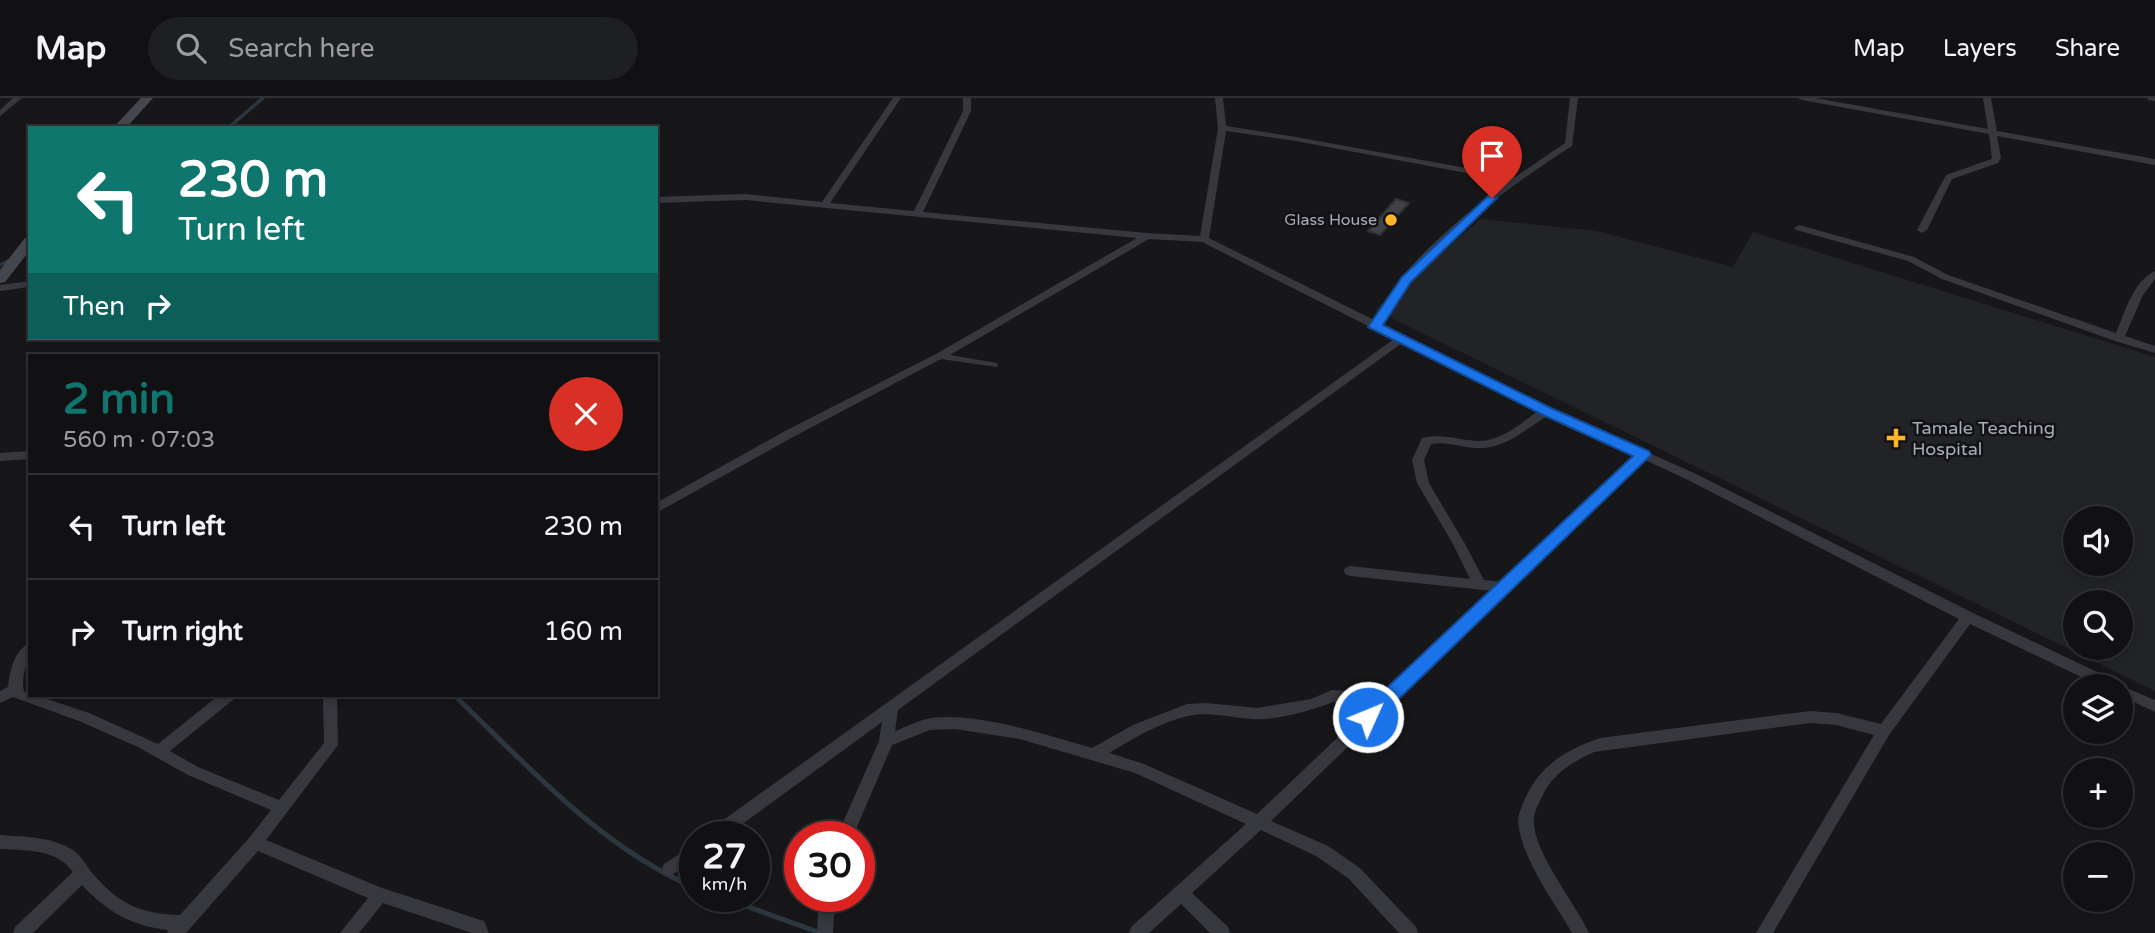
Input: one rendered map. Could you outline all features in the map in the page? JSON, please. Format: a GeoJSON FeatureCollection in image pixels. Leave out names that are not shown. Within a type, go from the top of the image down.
{"type":"FeatureCollection","features":[{"type":"Feature","properties":{"kind":"main road"},"geometry":{"type":"LineString","coordinates":[[121,126],[147,98]]}},
{"type":"Feature","properties":{"kind":"main road"},"geometry":{"type":"LineString","coordinates":[[0,279],[27,244]]}},
{"type":"Feature","properties":{"kind":"street"},"geometry":{"type":"LineString","coordinates":[[825,204],[897,98]]}},
{"type":"Feature","properties":{"kind":"street"},"geometry":{"type":"LineString","coordinates":[[918,212],[967,111],[967,98]]}},
{"type":"Feature","properties":{"kind":"street"},"geometry":{"type":"LineString","coordinates":[[1204,239],[1222,128],[1219,98]]}},
{"type":"Feature","properties":{"kind":"street"},"geometry":{"type":"LineString","coordinates":[[1375,327],[1406,279],[1492,198],[1570,142],[1574,98]]}},
{"type":"Feature","properties":{"kind":"street"},"geometry":{"type":"LineString","coordinates":[[1802,98],[2155,162]]}},
{"type":"Feature","properties":{"kind":"street"},"geometry":{"type":"LineString","coordinates":[[1922,230],[1949,177],[1995,161],[1987,98]]}},
{"type":"Feature","properties":{"kind":"street"},"geometry":{"type":"LineString","coordinates":[[0,103],[15,100]]}},
{"type":"Feature","properties":{"kind":"street"},"geometry":{"type":"LineString","coordinates":[[0,114],[15,100]]}},
{"type":"Feature","properties":{"kind":"street"},"geometry":{"type":"LineString","coordinates":[[1222,128],[1517,180]]}},
{"type":"Feature","properties":{"kind":"street"},"geometry":{"type":"LineString","coordinates":[[658,200],[745,197],[1147,236],[1204,239],[1375,327],[1546,411],[1644,455],[2088,674]]}},
{"type":"Feature","properties":{"kind":"street"},"geometry":{"type":"LineString","coordinates":[[1799,228],[1910,259],[1945,277],[2155,350]]}},
{"type":"Feature","properties":{"kind":"street"},"geometry":{"type":"LineString","coordinates":[[658,508],[791,433],[940,355],[1147,236]]}},
{"type":"Feature","properties":{"kind":"street"},"geometry":{"type":"LineString","coordinates":[[2119,339],[2148,279],[2155,274]]}},
{"type":"Feature","properties":{"kind":"street"},"geometry":{"type":"LineString","coordinates":[[0,288],[28,284]]}},
{"type":"Feature","properties":{"kind":"street"},"geometry":{"type":"LineString","coordinates":[[735,821],[1402,338]]}},
{"type":"Feature","properties":{"kind":"street"},"geometry":{"type":"LineString","coordinates":[[940,355],[993,365]]}},
{"type":"Feature","properties":{"kind":"street"},"geometry":{"type":"LineString","coordinates":[[1479,584],[1460,544],[1423,483],[1418,460],[1421,449],[1426,440],[1440,436],[1485,444],[1500,440],[1546,411]]}},
{"type":"Feature","properties":{"kind":"street"},"geometry":{"type":"LineString","coordinates":[[0,457],[28,455]]}},
{"type":"Feature","properties":{"kind":"street"},"geometry":{"type":"LineString","coordinates":[[1138,933],[1259,822],[1644,455]]}},
{"type":"Feature","properties":{"kind":"street"},"geometry":{"type":"LineString","coordinates":[[1350,571],[1504,587]]}},
{"type":"Feature","properties":{"kind":"street"},"geometry":{"type":"LineString","coordinates":[[1764,933],[1884,731],[1968,617]]}},
{"type":"Feature","properties":{"kind":"street"},"geometry":{"type":"LineString","coordinates":[[28,651],[21,659],[15,690],[19,695],[84,717],[193,771],[282,808]]}},
{"type":"Feature","properties":{"kind":"street"},"geometry":{"type":"LineString","coordinates":[[0,697],[15,690]]}},
{"type":"Feature","properties":{"kind":"street"},"geometry":{"type":"LineString","coordinates":[[1094,754],[1138,729],[1187,710],[1257,714],[1312,704],[1332,696],[1387,699]]}},
{"type":"Feature","properties":{"kind":"street"},"geometry":{"type":"LineString","coordinates":[[2133,696],[2155,706]]}},
{"type":"Feature","properties":{"kind":"street"},"geometry":{"type":"LineString","coordinates":[[158,752],[227,697]]}},
{"type":"Feature","properties":{"kind":"street"},"geometry":{"type":"LineString","coordinates":[[0,842],[40,845],[56,850],[70,857],[108,900],[132,916],[149,923],[179,928],[256,843],[331,745],[330,697]]}},
{"type":"Feature","properties":{"kind":"street"},"geometry":{"type":"LineString","coordinates":[[851,821],[886,741],[892,706]]}},
{"type":"Feature","properties":{"kind":"street"},"geometry":{"type":"LineString","coordinates":[[1581,933],[1538,858],[1525,819],[1536,789],[1553,769],[1575,752],[1600,744],[1785,718],[1836,719],[1884,731]]}},
{"type":"Feature","properties":{"kind":"street"},"geometry":{"type":"LineString","coordinates":[[886,741],[929,724],[956,723],[1020,733],[1139,768],[1321,850],[1354,873],[1410,933]]}},
{"type":"Feature","properties":{"kind":"street"},"geometry":{"type":"LineString","coordinates":[[256,843],[380,895],[478,927],[481,933]]}},
{"type":"Feature","properties":{"kind":"street"},"geometry":{"type":"LineString","coordinates":[[670,869],[679,863]]}},
{"type":"Feature","properties":{"kind":"street"},"geometry":{"type":"LineString","coordinates":[[21,933],[83,874]]}},
{"type":"Feature","properties":{"kind":"street"},"geometry":{"type":"LineString","coordinates":[[1182,894],[1222,933]]}},
{"type":"Feature","properties":{"kind":"street"},"geometry":{"type":"LineString","coordinates":[[348,933],[380,895]]}},
{"type":"Feature","properties":{"kind":"shaded area","name":"Tamale Teaching Hospital"},"geometry":{"type":"Polygon","coordinates":[[[1481,219],[1597,231],[1733,267],[1753,232],[2155,357],[2155,691],[2133,680],[2133,674],[2120,674],[2092,660],[2133,660],[2133,590],[2063,590],[2063,646],[1375,310],[1481,219]]]}},
{"type":"Feature","properties":{"kind":"building","name":"Glass House"},"geometry":{"type":"Polygon","coordinates":[[[1396,199],[1409,203],[1380,235],[1368,231],[1396,199]]]}},
{"type":"Feature","properties":{"kind":"waterway"},"geometry":{"type":"LineString","coordinates":[[230,126],[263,98]]}},
{"type":"Feature","properties":{"kind":"waterway"},"geometry":{"type":"LineString","coordinates":[[0,265],[10,260]]}},
{"type":"Feature","properties":{"kind":"waterway"},"geometry":{"type":"LineString","coordinates":[[456,697],[537,776],[596,827],[627,850],[679,880]]}},
{"type":"Feature","properties":{"kind":"waterway"},"geometry":{"type":"LineString","coordinates":[[763,912],[821,933]]}},
{"type":"Feature","properties":{"kind":"place","name":"Glass House"},"geometry":{"type":"Point","coordinates":[1391,220]}},
{"type":"Feature","properties":{"kind":"place","name":"Tamale Teaching Hospital"},"geometry":{"type":"Point","coordinates":[1896,438]}},
{"type":"Feature","properties":{"kind":"route"},"geometry":{"type":"LineString","coordinates":[[1368,717],[1644,455],[1546,411],[1375,327],[1406,279],[1492,198]]}}]}
